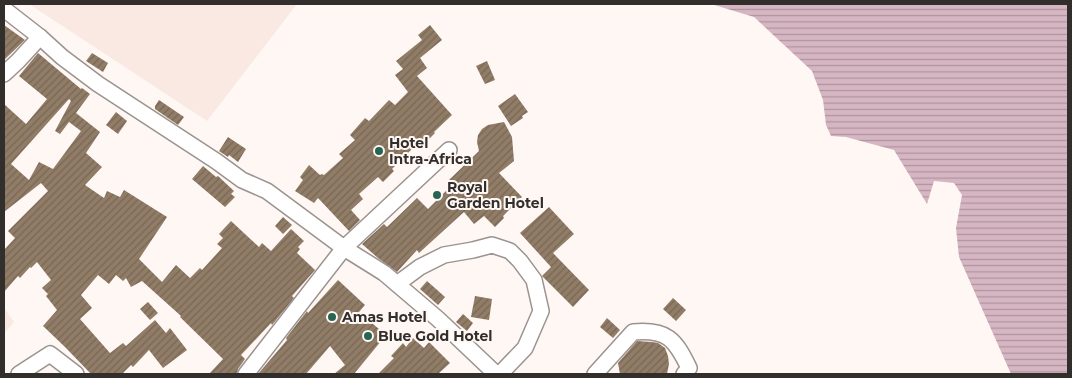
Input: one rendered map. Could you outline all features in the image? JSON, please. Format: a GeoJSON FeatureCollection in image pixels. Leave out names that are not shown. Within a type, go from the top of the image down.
{"type":"FeatureCollection","features":[{"type":"Feature","properties":{"kind":"street"},"geometry":{"type":"LineString","coordinates":[[4,9],[98,84],[242,180],[266,191],[344,248],[384,273],[438,319],[496,374]]}},
{"type":"Feature","properties":{"kind":"street"},"geometry":{"type":"LineString","coordinates":[[4,74],[40,37]]}},
{"type":"Feature","properties":{"kind":"street"},"geometry":{"type":"LineString","coordinates":[[246,374],[344,248],[449,150]]}},
{"type":"Feature","properties":{"kind":"street"},"geometry":{"type":"LineString","coordinates":[[397,284],[420,267],[444,255],[492,245],[510,251],[534,280],[541,311],[525,348],[500,374]]}},
{"type":"Feature","properties":{"kind":"street"},"geometry":{"type":"LineString","coordinates":[[595,374],[633,332],[651,330],[667,336],[681,351],[689,368],[684,374]]}},
{"type":"Feature","properties":{"kind":"street"},"geometry":{"type":"LineString","coordinates":[[20,374],[50,354],[76,374]]}},
{"type":"Feature","properties":{"kind":"shaded area"},"geometry":{"type":"Polygon","coordinates":[[[29,4],[297,4],[207,121],[29,4]]]}},
{"type":"Feature","properties":{"kind":"shaded area"},"geometry":{"type":"Polygon","coordinates":[[[711,4],[1068,4],[1068,374],[1011,374],[959,257],[956,228],[962,195],[954,183],[934,181],[927,204],[894,150],[846,137],[831,136],[826,125],[823,100],[812,71],[754,17],[711,4]]]}},
{"type":"Feature","properties":{"kind":"shaded area"},"geometry":{"type":"Polygon","coordinates":[[[4,308],[14,322],[4,334],[4,308]]]}},
{"type":"Feature","properties":{"kind":"building"},"geometry":{"type":"Polygon","coordinates":[[[4,25],[25,40],[4,60],[4,25]]]}},
{"type":"Feature","properties":{"kind":"building"},"geometry":{"type":"Polygon","coordinates":[[[430,25],[442,40],[420,58],[427,68],[417,76],[452,115],[423,145],[421,143],[413,148],[392,169],[394,171],[383,182],[378,177],[359,194],[363,199],[351,210],[360,220],[349,231],[318,198],[314,203],[295,191],[303,180],[300,177],[309,165],[320,175],[324,175],[343,158],[339,154],[355,140],[350,135],[365,118],[369,121],[389,100],[395,105],[408,92],[395,75],[403,69],[396,61],[422,40],[418,35],[430,25]]]}},
{"type":"Feature","properties":{"kind":"building"},"geometry":{"type":"Polygon","coordinates":[[[38,53],[81,89],[90,94],[76,113],[100,132],[86,153],[102,167],[85,185],[104,198],[107,191],[120,197],[124,190],[167,217],[139,259],[162,282],[176,265],[190,278],[200,268],[202,270],[222,248],[217,244],[223,238],[219,234],[231,221],[259,247],[262,243],[271,251],[291,229],[304,241],[298,247],[300,249],[297,253],[315,270],[292,296],[294,298],[272,325],[271,323],[241,355],[245,359],[237,374],[209,374],[223,359],[181,316],[142,281],[131,287],[126,278],[123,281],[116,275],[109,284],[98,275],[81,295],[92,308],[80,319],[110,353],[123,343],[126,346],[155,320],[166,333],[170,328],[187,350],[163,368],[149,350],[133,367],[131,365],[122,374],[91,374],[43,326],[57,310],[46,296],[48,294],[42,288],[51,280],[37,262],[20,278],[18,276],[4,292],[4,250],[15,238],[8,231],[48,191],[41,183],[4,212],[4,104],[26,124],[47,99],[19,76],[38,53]],[[69,99],[11,164],[29,180],[39,162],[53,169],[81,131],[69,122],[60,134],[55,131],[71,101],[69,99]]]}},
{"type":"Feature","properties":{"kind":"building"},"geometry":{"type":"Polygon","coordinates":[[[92,53],[108,63],[103,72],[86,61],[92,53]]]}},
{"type":"Feature","properties":{"kind":"building"},"geometry":{"type":"Polygon","coordinates":[[[487,61],[495,80],[485,84],[476,66],[487,61]]]}},
{"type":"Feature","properties":{"kind":"building"},"geometry":{"type":"Polygon","coordinates":[[[515,94],[528,112],[511,126],[498,106],[515,94]]]}},
{"type":"Feature","properties":{"kind":"building"},"geometry":{"type":"Polygon","coordinates":[[[159,100],[184,117],[178,125],[155,109],[159,100]]]}},
{"type":"Feature","properties":{"kind":"building"},"geometry":{"type":"Polygon","coordinates":[[[116,112],[127,121],[118,134],[106,125],[116,112]]]}},
{"type":"Feature","properties":{"kind":"building"},"geometry":{"type":"Polygon","coordinates":[[[504,122],[512,137],[514,161],[499,173],[522,197],[495,227],[484,216],[474,224],[464,212],[419,253],[417,250],[397,272],[362,244],[384,224],[387,227],[417,198],[428,209],[453,184],[449,180],[479,151],[477,142],[478,135],[482,129],[488,125],[504,122]]]}},
{"type":"Feature","properties":{"kind":"building"},"geometry":{"type":"Polygon","coordinates":[[[228,137],[246,149],[238,162],[229,155],[228,157],[219,151],[228,137]]]}},
{"type":"Feature","properties":{"kind":"building"},"geometry":{"type":"Polygon","coordinates":[[[203,166],[216,177],[218,176],[234,191],[231,194],[235,197],[225,207],[192,179],[203,166]]]}},
{"type":"Feature","properties":{"kind":"building"},"geometry":{"type":"Polygon","coordinates":[[[549,207],[574,234],[553,253],[589,290],[573,307],[542,276],[551,267],[520,233],[549,207]]]}},
{"type":"Feature","properties":{"kind":"building"},"geometry":{"type":"Polygon","coordinates":[[[283,217],[292,225],[283,234],[275,226],[283,217]]]}},
{"type":"Feature","properties":{"kind":"building"},"geometry":{"type":"Polygon","coordinates":[[[338,280],[365,305],[359,312],[386,335],[354,374],[334,374],[345,365],[330,346],[306,374],[258,374],[287,340],[286,338],[307,311],[308,313],[338,280]]]}},
{"type":"Feature","properties":{"kind":"building"},"geometry":{"type":"Polygon","coordinates":[[[427,281],[445,297],[438,305],[420,289],[427,281]]]}},
{"type":"Feature","properties":{"kind":"building"},"geometry":{"type":"Polygon","coordinates":[[[475,296],[492,299],[489,320],[471,317],[475,296]]]}},
{"type":"Feature","properties":{"kind":"building"},"geometry":{"type":"Polygon","coordinates":[[[673,298],[686,310],[676,321],[663,309],[673,298]]]}},
{"type":"Feature","properties":{"kind":"building"},"geometry":{"type":"Polygon","coordinates":[[[148,302],[158,313],[150,320],[140,309],[148,302]]]}},
{"type":"Feature","properties":{"kind":"building"},"geometry":{"type":"Polygon","coordinates":[[[463,314],[473,323],[467,331],[456,322],[463,314]]]}},
{"type":"Feature","properties":{"kind":"building"},"geometry":{"type":"Polygon","coordinates":[[[607,318],[620,330],[613,338],[600,327],[607,318]]]}},
{"type":"Feature","properties":{"kind":"building"},"geometry":{"type":"Polygon","coordinates":[[[413,338],[424,348],[429,342],[450,363],[438,374],[378,374],[394,358],[391,356],[403,343],[406,347],[413,338]]]}},
{"type":"Feature","properties":{"kind":"building"},"geometry":{"type":"Polygon","coordinates":[[[637,341],[658,343],[665,348],[669,364],[667,374],[620,374],[618,363],[637,341]]]}},
{"type":"Feature","properties":{"kind":"place","name":"Hotel Intra-Africa"},"geometry":{"type":"Point","coordinates":[379,151]}},
{"type":"Feature","properties":{"kind":"place","name":"Royal Garden Hotel"},"geometry":{"type":"Point","coordinates":[437,195]}},
{"type":"Feature","properties":{"kind":"place","name":"Amas Hotel"},"geometry":{"type":"Point","coordinates":[332,317]}},
{"type":"Feature","properties":{"kind":"place","name":"Blue Gold Hotel"},"geometry":{"type":"Point","coordinates":[368,336]}}]}
